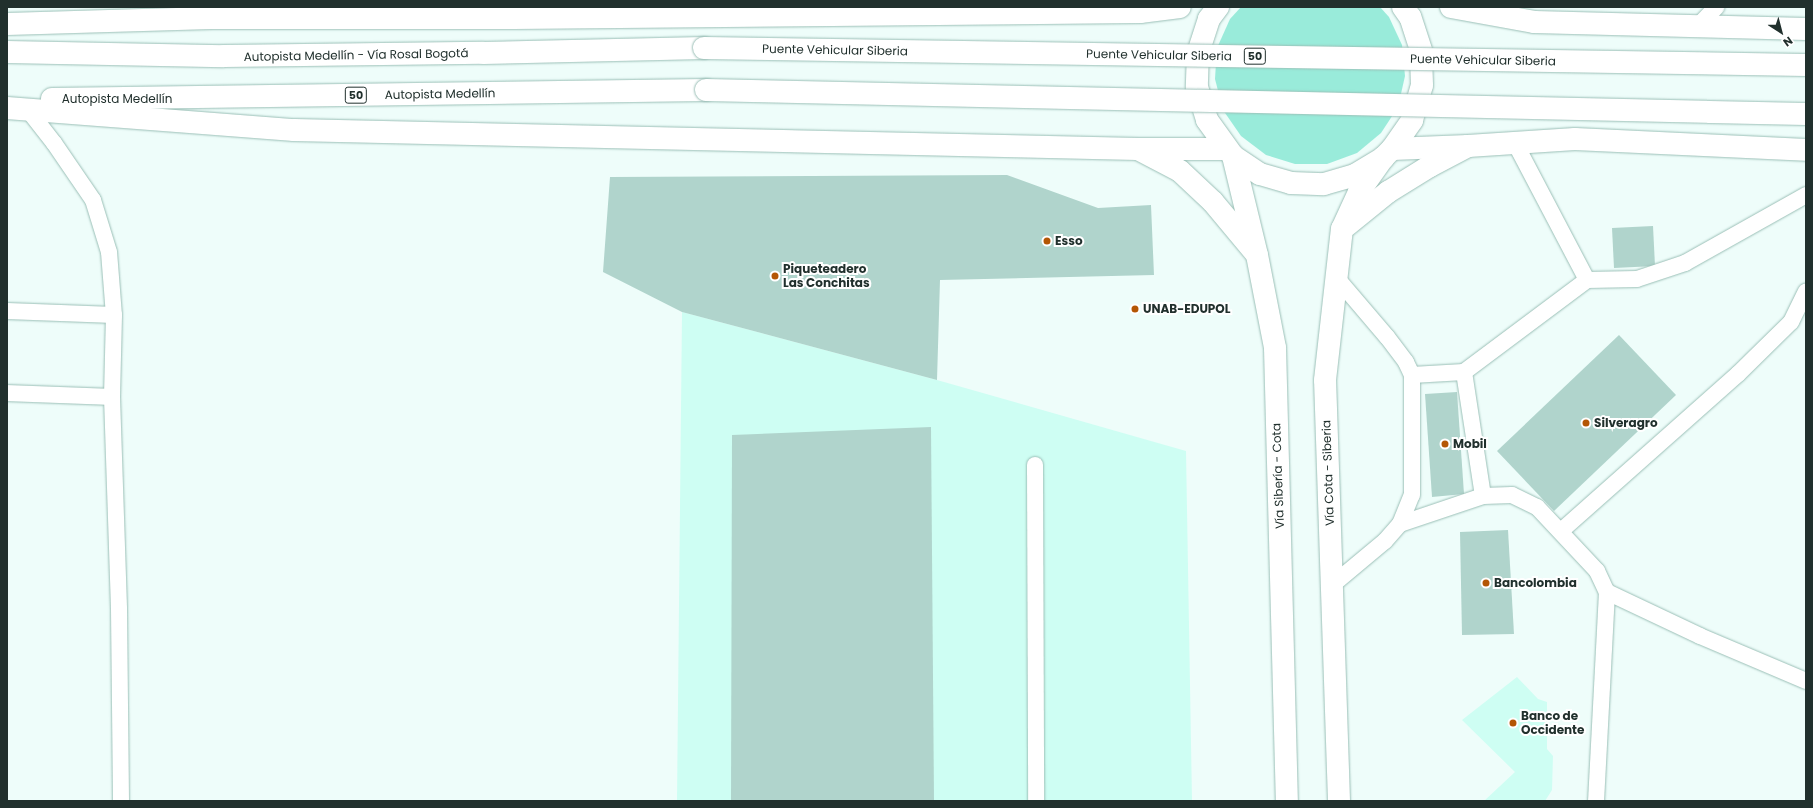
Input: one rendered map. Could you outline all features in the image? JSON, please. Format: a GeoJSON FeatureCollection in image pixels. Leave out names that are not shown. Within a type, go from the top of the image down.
{"type":"FeatureCollection","features":[{"type":"Feature","properties":{"kind":"main road"},"geometry":{"type":"LineString","coordinates":[[7,24],[211,18],[514,18],[1114,9],[1140,12],[1180,7]]}},
{"type":"Feature","properties":{"kind":"main road"},"geometry":{"type":"LineString","coordinates":[[1218,7],[1209,19],[1198,52],[1197,87],[1207,120],[1230,152],[1260,174],[1291,184],[1324,184],[1355,175],[1387,153],[1468,146],[1575,139],[1806,150]]}},
{"type":"Feature","properties":{"kind":"main road","name":"Vía Cota - Siberia"},"geometry":{"type":"LineString","coordinates":[[1339,801],[1331,586],[1330,483],[1325,380],[1342,229],[1359,192],[1412,120],[1422,86],[1421,50],[1410,17],[1403,7]]}},
{"type":"Feature","properties":{"kind":"main road"},"geometry":{"type":"LineString","coordinates":[[1451,7],[1534,22],[1806,29]]}},
{"type":"Feature","properties":{"kind":"main road","name":"Autopista Medellín - Vía Rosal Bogotá"},"geometry":{"type":"LineString","coordinates":[[7,52],[224,56],[483,53],[704,48]]}},
{"type":"Feature","properties":{"kind":"main road","name":"Puente Vehicular Siberia"},"geometry":{"type":"LineString","coordinates":[[704,48],[1806,65]]}},
{"type":"Feature","properties":{"kind":"main road","name":"Autopista Medellín"},"geometry":{"type":"LineString","coordinates":[[7,100],[706,90],[1806,114]]}},
{"type":"Feature","properties":{"kind":"main road"},"geometry":{"type":"LineString","coordinates":[[7,108],[29,111],[294,130],[1230,152]]}},
{"type":"Feature","properties":{"kind":"main road"},"geometry":{"type":"LineString","coordinates":[[1342,229],[1388,192],[1430,166],[1468,146]]}},
{"type":"Feature","properties":{"kind":"main road"},"geometry":{"type":"LineString","coordinates":[[1138,149],[1180,171],[1213,202],[1257,255]]}},
{"type":"Feature","properties":{"kind":"main road","name":"Vía Sibería - Cota"},"geometry":{"type":"LineString","coordinates":[[1230,152],[1257,255],[1275,348],[1287,801]]}},
{"type":"Feature","properties":{"kind":"lane"},"geometry":{"type":"LineString","coordinates":[[1697,27],[1716,7]]}},
{"type":"Feature","properties":{"kind":"lane"},"geometry":{"type":"LineString","coordinates":[[29,111],[54,143],[93,200],[109,252],[114,315],[112,397],[119,609],[121,801]]}},
{"type":"Feature","properties":{"kind":"lane"},"geometry":{"type":"LineString","coordinates":[[1515,143],[1587,280]]}},
{"type":"Feature","properties":{"kind":"lane"},"geometry":{"type":"LineString","coordinates":[[1412,375],[1464,372],[1587,280],[1637,279],[1685,263],[1806,195]]}},
{"type":"Feature","properties":{"kind":"lane"},"geometry":{"type":"LineString","coordinates":[[1331,586],[1385,541],[1400,524],[1412,495],[1412,375],[1406,362],[1387,337],[1360,303],[1336,277]]}},
{"type":"Feature","properties":{"kind":"lane"},"geometry":{"type":"LineString","coordinates":[[1561,531],[1738,374],[1791,322],[1806,291]]}},
{"type":"Feature","properties":{"kind":"lane"},"geometry":{"type":"LineString","coordinates":[[7,311],[114,315]]}},
{"type":"Feature","properties":{"kind":"lane"},"geometry":{"type":"LineString","coordinates":[[1464,372],[1483,496]]}},
{"type":"Feature","properties":{"kind":"lane"},"geometry":{"type":"LineString","coordinates":[[7,393],[112,397]]}},
{"type":"Feature","properties":{"kind":"lane"},"geometry":{"type":"LineString","coordinates":[[1035,466],[1036,801]]}},
{"type":"Feature","properties":{"kind":"lane"},"geometry":{"type":"LineString","coordinates":[[1400,524],[1483,496],[1512,495],[1537,507],[1597,571],[1607,592],[1596,801]]}},
{"type":"Feature","properties":{"kind":"lane"},"geometry":{"type":"LineString","coordinates":[[1607,592],[1700,636],[1806,681]]}},
{"type":"Feature","properties":{"kind":"shaded area"},"geometry":{"type":"Polygon","coordinates":[[[1241,7],[1380,7],[1389,17],[1402,45],[1405,76],[1398,107],[1381,133],[1357,153],[1327,164],[1295,164],[1266,155],[1241,136],[1223,110],[1215,79],[1217,48],[1230,19],[1241,7]]]}},
{"type":"Feature","properties":{"kind":"shaded area"},"geometry":{"type":"Polygon","coordinates":[[[682,312],[937,380],[1186,451],[1192,801],[677,801],[682,312]]]}},
{"type":"Feature","properties":{"kind":"shaded area"},"geometry":{"type":"Polygon","coordinates":[[[1517,677],[1538,699],[1547,702],[1547,749],[1553,756],[1552,790],[1545,801],[1484,801],[1515,772],[1462,720],[1517,677]]]}},
{"type":"Feature","properties":{"kind":"building","name":"Piqueteadero Las Conchitas"},"geometry":{"type":"Polygon","coordinates":[[[1007,175],[1098,208],[1151,205],[1154,275],[940,280],[937,380],[682,312],[603,272],[610,177],[1007,175]]]}},
{"type":"Feature","properties":{"kind":"building"},"geometry":{"type":"Polygon","coordinates":[[[1653,226],[1655,266],[1614,268],[1612,228],[1653,226]]]}},
{"type":"Feature","properties":{"kind":"building","name":"Silveragro"},"geometry":{"type":"Polygon","coordinates":[[[1619,335],[1676,395],[1554,511],[1497,451],[1619,335]]]}},
{"type":"Feature","properties":{"kind":"building","name":"Mobil"},"geometry":{"type":"Polygon","coordinates":[[[1457,392],[1464,494],[1432,497],[1425,394],[1457,392]]]}},
{"type":"Feature","properties":{"kind":"building"},"geometry":{"type":"Polygon","coordinates":[[[931,427],[934,801],[731,801],[732,435],[931,427]]]}},
{"type":"Feature","properties":{"kind":"building","name":"Bancolombia"},"geometry":{"type":"Polygon","coordinates":[[[1508,530],[1514,634],[1462,635],[1460,532],[1508,530]]]}},
{"type":"Feature","properties":{"kind":"place","name":"Esso"},"geometry":{"type":"Point","coordinates":[1047,241]}},
{"type":"Feature","properties":{"kind":"place","name":"Piqueteadero Las Conchitas"},"geometry":{"type":"Point","coordinates":[775,276]}},
{"type":"Feature","properties":{"kind":"place","name":"UNAB-EDUPOL"},"geometry":{"type":"Point","coordinates":[1135,309]}},
{"type":"Feature","properties":{"kind":"place","name":"Silveragro"},"geometry":{"type":"Point","coordinates":[1586,423]}},
{"type":"Feature","properties":{"kind":"place","name":"Mobil"},"geometry":{"type":"Point","coordinates":[1445,444]}},
{"type":"Feature","properties":{"kind":"place","name":"Bancolombia"},"geometry":{"type":"Point","coordinates":[1486,583]}},
{"type":"Feature","properties":{"kind":"place","name":"Banco de Occidente"},"geometry":{"type":"Point","coordinates":[1513,723]}}]}
